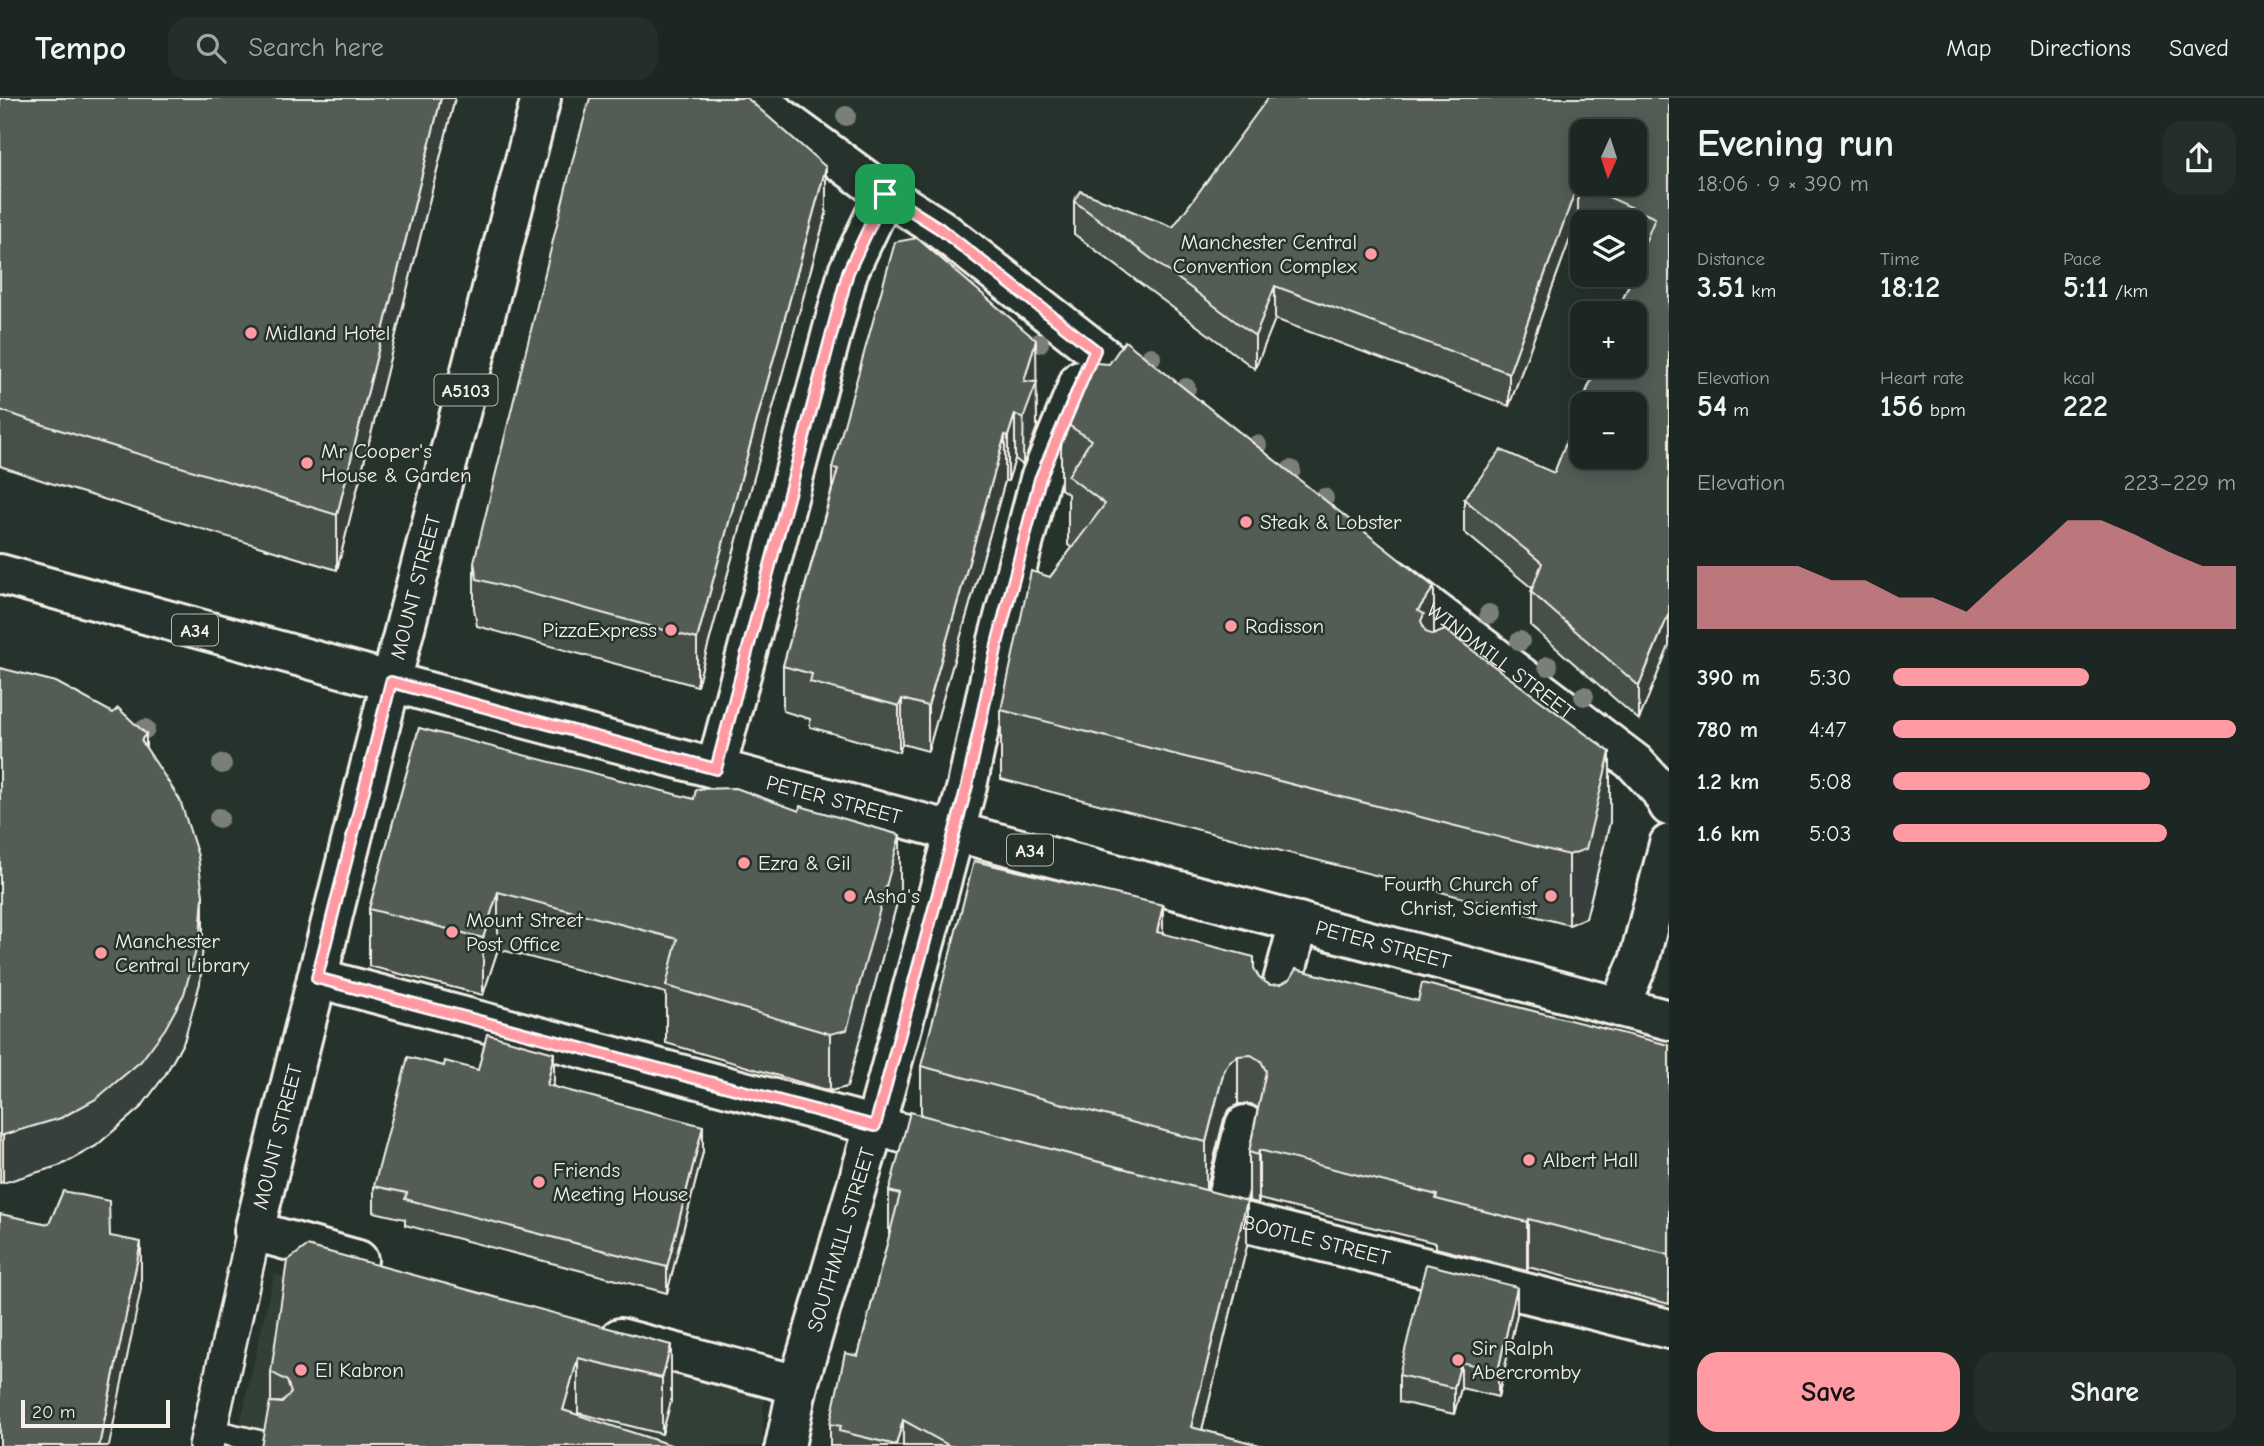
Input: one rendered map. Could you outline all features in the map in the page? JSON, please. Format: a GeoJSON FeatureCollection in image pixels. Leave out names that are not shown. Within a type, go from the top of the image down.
{"type":"FeatureCollection","features":[{"type":"Feature","properties":{"kind":"street","name":"MOUNT STREET"},"geometry":{"type":"LineString","coordinates":[[208,1438],[254,1231],[541,98]]}},
{"type":"Feature","properties":{"kind":"street"},"geometry":{"type":"LineString","coordinates":[[754,98],[885,194],[939,228],[1181,417]]}},
{"type":"Feature","properties":{"kind":"street"},"geometry":{"type":"LineString","coordinates":[[716,769],[848,272],[885,194]]}},
{"type":"Feature","properties":{"kind":"street","name":"SOUTHMILL STREET"},"geometry":{"type":"LineString","coordinates":[[785,1446],[799,1385],[875,1126],[955,830],[998,640],[1040,479],[1095,350]]}},
{"type":"Feature","properties":{"kind":"street","name":"WINDMILL STREET"},"geometry":{"type":"LineString","coordinates":[[1364,558],[1465,650],[1635,763],[1648,775],[1669,805]]}},
{"type":"Feature","properties":{"kind":"street","name":"PETER STREET"},"geometry":{"type":"LineString","coordinates":[[0,575],[716,769],[1669,1020]]}},
{"type":"Feature","properties":{"kind":"street"},"geometry":{"type":"LineString","coordinates":[[1619,1007],[1639,961],[1669,844]]}},
{"type":"Feature","properties":{"kind":"street"},"geometry":{"type":"LineString","coordinates":[[1275,1012],[1299,922]]}},
{"type":"Feature","properties":{"kind":"street"},"geometry":{"type":"LineString","coordinates":[[317,978],[984,1154]]}},
{"type":"Feature","properties":{"kind":"street"},"geometry":{"type":"LineString","coordinates":[[1222,1217],[1245,1125]]}},
{"type":"Feature","properties":{"kind":"street","name":"BOOTLE STREET"},"geometry":{"type":"LineString","coordinates":[[1156,1199],[1669,1329]]}},
{"type":"Feature","properties":{"kind":"street"},"geometry":{"type":"LineString","coordinates":[[254,1231],[393,1270]]}},
{"type":"Feature","properties":{"kind":"street"},"geometry":{"type":"LineString","coordinates":[[589,1330],[799,1385]]}},
{"type":"Feature","properties":{"kind":"lane"},"geometry":{"type":"LineString","coordinates":[[208,1438],[278,1446]]}},
{"type":"Feature","properties":{"kind":"shaded area"},"geometry":{"type":"Polygon","coordinates":[[[274,1274],[764,1398],[762,1446],[235,1446],[274,1274]]]}},
{"type":"Feature","properties":{"kind":"building","name":"Midland Hotel"},"geometry":{"type":"Polygon","coordinates":[[[0,98],[441,98],[337,515],[0,410],[0,98]]]}},
{"type":"Feature","properties":{"kind":"building"},"geometry":{"type":"Polygon","coordinates":[[[590,98],[747,98],[826,167],[697,639],[477,579],[474,562],[590,98]]]}},
{"type":"Feature","properties":{"kind":"building","name":"Manchester Central Convention Complex"},"geometry":{"type":"Polygon","coordinates":[[[1268,98],[1669,98],[1669,613],[1639,686],[1531,592],[1542,563],[1464,499],[1501,450],[1554,473],[1570,433],[1570,469],[1647,469],[1647,392],[1587,392],[1592,378],[1647,378],[1647,301],[1622,301],[1628,287],[1647,287],[1647,238],[1655,218],[1647,214],[1647,210],[1637,210],[1607,196],[1647,196],[1647,119],[1570,119],[1570,196],[1573,196],[1509,373],[1275,286],[1255,336],[1074,201],[1080,191],[1173,227],[1268,98]]]}},
{"type":"Feature","properties":{"kind":"building"},"geometry":{"type":"Polygon","coordinates":[[[917,238],[1036,340],[1024,381],[1037,382],[1023,419],[1015,414],[1008,436],[1005,435],[928,706],[902,699],[899,706],[810,682],[812,674],[783,666],[838,469],[832,468],[895,242],[917,238]]]}},
{"type":"Feature","properties":{"kind":"building"},"geometry":{"type":"Polygon","coordinates":[[[1125,341],[1434,587],[1418,610],[1424,614],[1421,621],[1426,632],[1433,635],[1445,630],[1610,752],[1586,849],[1569,855],[1001,710],[1031,571],[1050,577],[1105,504],[1068,476],[1091,440],[1061,420],[1082,362],[1109,364],[1125,341]]]}},
{"type":"Feature","properties":{"kind":"building","name":"Manchester Central Library"},"geometry":{"type":"Polygon","coordinates":[[[0,668],[56,682],[113,713],[118,708],[146,734],[141,740],[180,800],[198,856],[203,896],[200,936],[184,994],[165,1029],[141,1061],[96,1099],[61,1118],[0,1136],[0,668]]]}},
{"type":"Feature","properties":{"kind":"building"},"geometry":{"type":"Polygon","coordinates":[[[419,728],[694,799],[696,789],[736,788],[799,811],[800,806],[900,835],[847,1030],[830,1034],[666,986],[677,939],[498,892],[483,938],[369,909],[419,728]]]}},
{"type":"Feature","properties":{"kind":"building"},"geometry":{"type":"Polygon","coordinates":[[[974,861],[1163,905],[1157,932],[1254,957],[1254,968],[1259,978],[1270,985],[1281,984],[1290,979],[1296,969],[1418,1001],[1422,983],[1669,1045],[1669,1255],[1436,1199],[1437,1195],[1259,1150],[1258,1155],[1249,1152],[1266,1071],[1261,1061],[1251,1055],[1238,1056],[1230,1061],[1224,1070],[1206,1142],[921,1066],[974,861]]]}},
{"type":"Feature","properties":{"kind":"building","name":"Friends Meeting House"},"geometry":{"type":"Polygon","coordinates":[[[487,1034],[554,1053],[547,1085],[703,1126],[667,1267],[405,1199],[407,1193],[374,1186],[408,1057],[444,1066],[445,1061],[478,1070],[487,1034]]]}},
{"type":"Feature","properties":{"kind":"building"},"geometry":{"type":"Polygon","coordinates":[[[910,1112],[1247,1201],[1191,1427],[1263,1446],[950,1446],[903,1420],[896,1445],[839,1431],[841,1426],[830,1424],[845,1353],[858,1356],[900,1194],[889,1191],[910,1112]]]}},
{"type":"Feature","properties":{"kind":"building"},"geometry":{"type":"Polygon","coordinates":[[[63,1191],[109,1201],[110,1236],[141,1242],[99,1446],[0,1446],[0,1214],[49,1224],[63,1191]]]}},
{"type":"Feature","properties":{"kind":"building"},"geometry":{"type":"Polygon","coordinates":[[[307,1246],[671,1345],[662,1378],[578,1358],[563,1410],[674,1446],[261,1446],[270,1402],[282,1403],[291,1393],[287,1381],[271,1372],[287,1261],[307,1246]]]}},
{"type":"Feature","properties":{"kind":"building"},"geometry":{"type":"Polygon","coordinates":[[[1426,1264],[1517,1287],[1498,1371],[1461,1362],[1454,1388],[1399,1375],[1426,1264]]]}},
{"type":"Feature","properties":{"kind":"place","name":"Manchester Central Convention Complex"},"geometry":{"type":"Point","coordinates":[1371,254]}},
{"type":"Feature","properties":{"kind":"place","name":"Midland Hotel"},"geometry":{"type":"Point","coordinates":[251,333]}},
{"type":"Feature","properties":{"kind":"place","name":"Mr Cooper's House & Garden"},"geometry":{"type":"Point","coordinates":[307,463]}},
{"type":"Feature","properties":{"kind":"place","name":"Steak & Lobster"},"geometry":{"type":"Point","coordinates":[1246,522]}},
{"type":"Feature","properties":{"kind":"place","name":"Radisson"},"geometry":{"type":"Point","coordinates":[1231,626]}},
{"type":"Feature","properties":{"kind":"place","name":"PizzaExpress"},"geometry":{"type":"Point","coordinates":[671,630]}},
{"type":"Feature","properties":{"kind":"place","name":"Ezra & Gil"},"geometry":{"type":"Point","coordinates":[744,863]}},
{"type":"Feature","properties":{"kind":"place","name":"Asha's"},"geometry":{"type":"Point","coordinates":[850,896]}},
{"type":"Feature","properties":{"kind":"place","name":"Fourth Church of Christ, Scientist"},"geometry":{"type":"Point","coordinates":[1551,896]}},
{"type":"Feature","properties":{"kind":"place","name":"Mount Street Post Office"},"geometry":{"type":"Point","coordinates":[452,932]}},
{"type":"Feature","properties":{"kind":"place","name":"Manchester Central Library"},"geometry":{"type":"Point","coordinates":[101,953]}},
{"type":"Feature","properties":{"kind":"place","name":"Albert Hall"},"geometry":{"type":"Point","coordinates":[1529,1160]}},
{"type":"Feature","properties":{"kind":"place","name":"Friends Meeting House"},"geometry":{"type":"Point","coordinates":[539,1182]}},
{"type":"Feature","properties":{"kind":"place","name":"Sir Ralph Abercromby"},"geometry":{"type":"Point","coordinates":[1458,1360]}},
{"type":"Feature","properties":{"kind":"place","name":"El Kabron"},"geometry":{"type":"Point","coordinates":[301,1370]}},
{"type":"Feature","properties":{"kind":"route"},"geometry":{"type":"LineString","coordinates":[[885,194],[939,228],[1095,350],[1081,377],[1040,479],[998,640],[967,786],[875,1126],[317,978],[391,682],[716,769],[848,272],[885,194]]}}]}
